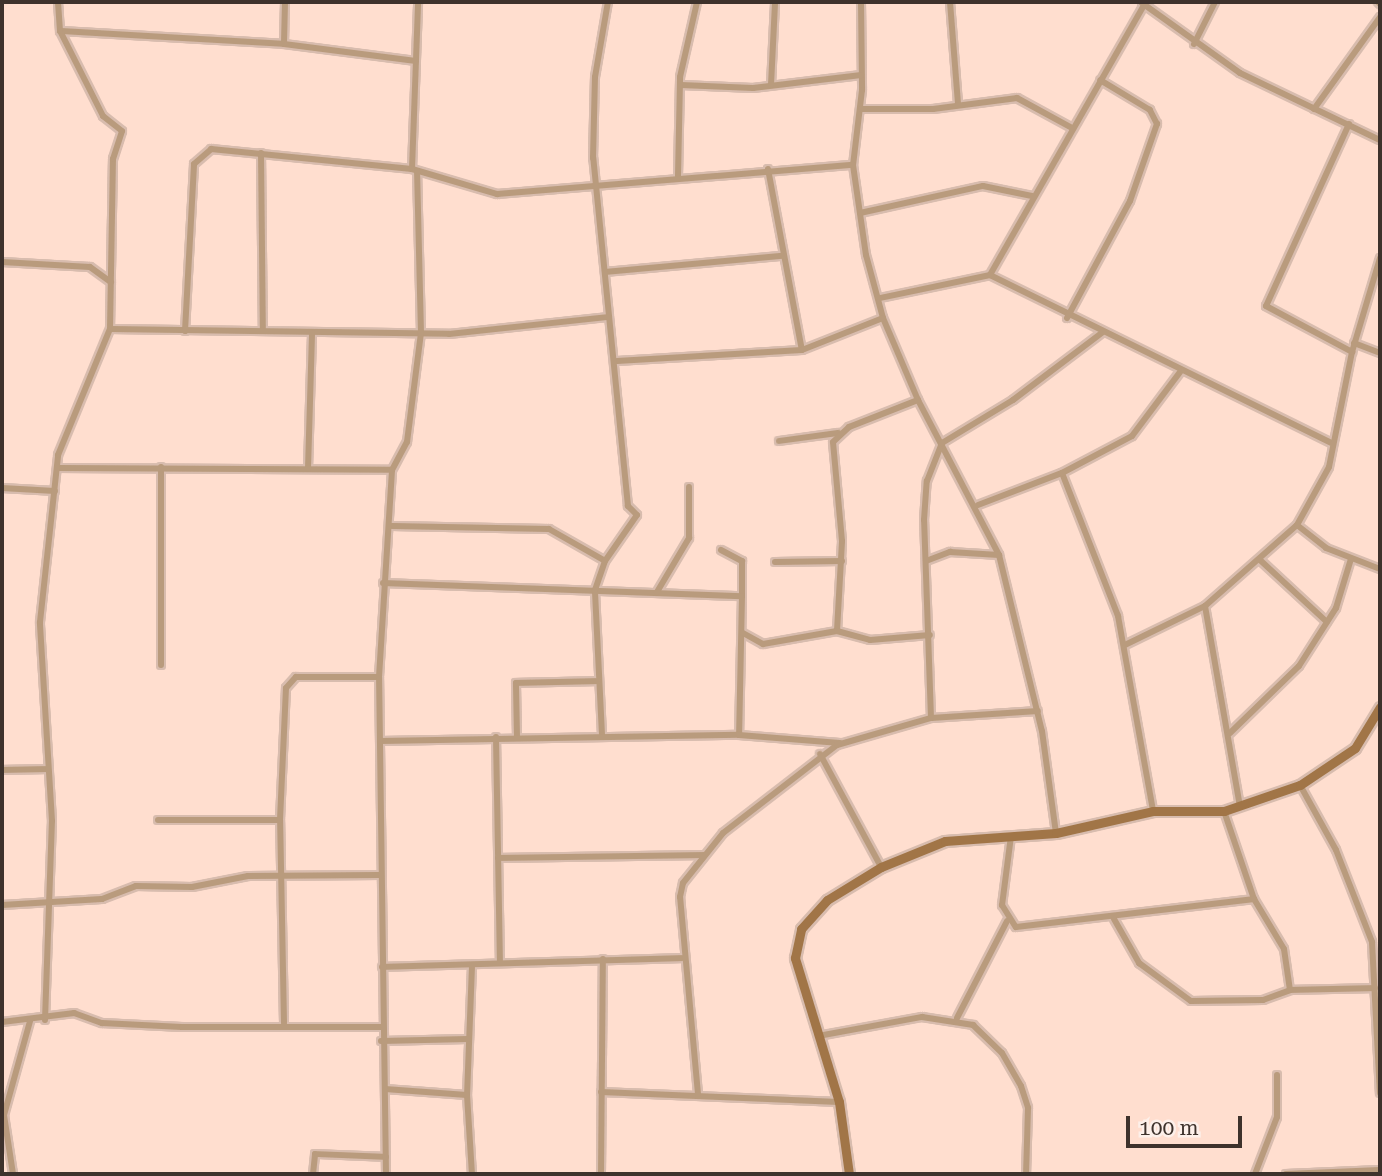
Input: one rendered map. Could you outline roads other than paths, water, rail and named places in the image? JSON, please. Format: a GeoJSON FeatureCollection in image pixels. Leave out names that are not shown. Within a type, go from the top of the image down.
{"type":"FeatureCollection","features":[{"type":"Feature","properties":{"kind":"street"},"geometry":{"type":"LineString","coordinates":[[45,1020],[52,901],[39,642],[58,468],[110,329],[113,159],[122,131],[103,116],[60,30],[58,2]]}},
{"type":"Feature","properties":{"kind":"street"},"geometry":{"type":"LineString","coordinates":[[284,44],[285,2]]}},
{"type":"Feature","properties":{"kind":"street"},"geometry":{"type":"LineString","coordinates":[[386,1174],[385,1089],[381,1041],[379,677],[383,583],[393,526],[392,470],[407,442],[421,333],[414,170],[418,2]]}},
{"type":"Feature","properties":{"kind":"street"},"geometry":{"type":"LineString","coordinates":[[602,735],[595,590],[605,561],[637,515],[628,506],[618,361],[609,317],[592,131],[608,2]]}},
{"type":"Feature","properties":{"kind":"street"},"geometry":{"type":"LineString","coordinates":[[678,176],[681,85],[697,2]]}},
{"type":"Feature","properties":{"kind":"street"},"geometry":{"type":"LineString","coordinates":[[771,85],[775,2]]}},
{"type":"Feature","properties":{"kind":"street"},"geometry":{"type":"LineString","coordinates":[[861,2],[861,109],[853,164],[860,213],[883,318],[918,400],[978,505],[999,555],[1038,711],[1056,833]]}},
{"type":"Feature","properties":{"kind":"street"},"geometry":{"type":"LineString","coordinates":[[950,2],[958,104]]}},
{"type":"Feature","properties":{"kind":"street"},"geometry":{"type":"LineString","coordinates":[[1194,44],[1215,2]]}},
{"type":"Feature","properties":{"kind":"street"},"geometry":{"type":"LineString","coordinates":[[990,275],[1143,3],[1194,44],[1314,109],[1380,140]]}},
{"type":"Feature","properties":{"kind":"street"},"geometry":{"type":"LineString","coordinates":[[1314,109],[1380,17]]}},
{"type":"Feature","properties":{"kind":"street"},"geometry":{"type":"LineString","coordinates":[[60,30],[284,44],[416,61]]}},
{"type":"Feature","properties":{"kind":"street"},"geometry":{"type":"LineString","coordinates":[[681,85],[695,90],[861,75]]}},
{"type":"Feature","properties":{"kind":"street"},"geometry":{"type":"LineString","coordinates":[[1067,318],[1130,201],[1157,124],[1150,110],[1100,80]]}},
{"type":"Feature","properties":{"kind":"street"},"geometry":{"type":"LineString","coordinates":[[861,109],[1017,98],[1072,128]]}},
{"type":"Feature","properties":{"kind":"street"},"geometry":{"type":"LineString","coordinates":[[1349,124],[1266,306],[1352,352]]}},
{"type":"Feature","properties":{"kind":"street"},"geometry":{"type":"LineString","coordinates":[[185,331],[194,164],[211,149],[414,170],[496,194],[678,176],[853,164]]}},
{"type":"Feature","properties":{"kind":"street"},"geometry":{"type":"LineString","coordinates":[[261,153],[263,331]]}},
{"type":"Feature","properties":{"kind":"street"},"geometry":{"type":"LineString","coordinates":[[768,169],[782,256],[802,350]]}},
{"type":"Feature","properties":{"kind":"street"},"geometry":{"type":"LineString","coordinates":[[860,213],[983,186],[1032,197]]}},
{"type":"Feature","properties":{"kind":"street"},"geometry":{"type":"LineString","coordinates":[[605,272],[782,256]]}},
{"type":"Feature","properties":{"kind":"street"},"geometry":{"type":"LineString","coordinates":[[1125,645],[1205,606],[1297,526],[1321,486],[1354,343],[1380,258]]}},
{"type":"Feature","properties":{"kind":"street"},"geometry":{"type":"LineString","coordinates":[[2,262],[90,267],[111,282]]}},
{"type":"Feature","properties":{"kind":"street"},"geometry":{"type":"LineString","coordinates":[[880,299],[990,275],[1067,318],[1103,332],[1180,372],[1331,443]]}},
{"type":"Feature","properties":{"kind":"street"},"geometry":{"type":"LineString","coordinates":[[110,329],[312,334],[421,333],[609,317]]}},
{"type":"Feature","properties":{"kind":"street"},"geometry":{"type":"LineString","coordinates":[[618,361],[802,350],[883,318]]}},
{"type":"Feature","properties":{"kind":"street"},"geometry":{"type":"LineString","coordinates":[[931,718],[926,561],[927,481],[942,443],[1013,400],[1103,332]]}},
{"type":"Feature","properties":{"kind":"street"},"geometry":{"type":"LineString","coordinates":[[308,469],[312,334]]}},
{"type":"Feature","properties":{"kind":"street"},"geometry":{"type":"LineString","coordinates":[[1354,343],[1380,353]]}},
{"type":"Feature","properties":{"kind":"street"},"geometry":{"type":"LineString","coordinates":[[978,505],[1062,473],[1132,436],[1180,372]]}},
{"type":"Feature","properties":{"kind":"street"},"geometry":{"type":"LineString","coordinates":[[779,441],[838,433],[918,400]]}},
{"type":"Feature","properties":{"kind":"street"},"geometry":{"type":"LineString","coordinates":[[837,631],[842,561],[832,456],[838,433]]}},
{"type":"Feature","properties":{"kind":"street"},"geometry":{"type":"LineString","coordinates":[[161,467],[161,665]]}},
{"type":"Feature","properties":{"kind":"street"},"geometry":{"type":"LineString","coordinates":[[58,468],[392,470]]}},
{"type":"Feature","properties":{"kind":"street"},"geometry":{"type":"LineString","coordinates":[[1062,473],[1125,645],[1153,811]]}},
{"type":"Feature","properties":{"kind":"street"},"geometry":{"type":"LineString","coordinates":[[657,592],[689,538],[689,487]]}},
{"type":"Feature","properties":{"kind":"street"},"geometry":{"type":"LineString","coordinates":[[2,488],[55,492]]}},
{"type":"Feature","properties":{"kind":"street"},"geometry":{"type":"LineString","coordinates":[[393,526],[549,528],[605,561]]}},
{"type":"Feature","properties":{"kind":"street"},"geometry":{"type":"LineString","coordinates":[[1297,526],[1351,559],[1380,569]]}},
{"type":"Feature","properties":{"kind":"street"},"geometry":{"type":"LineString","coordinates":[[721,550],[743,561],[739,735]]}},
{"type":"Feature","properties":{"kind":"street"},"geometry":{"type":"LineString","coordinates":[[926,561],[950,552],[999,555]]}},
{"type":"Feature","properties":{"kind":"street"},"geometry":{"type":"LineString","coordinates":[[1230,733],[1282,686],[1327,622],[1351,559]]}},
{"type":"Feature","properties":{"kind":"street"},"geometry":{"type":"LineString","coordinates":[[1260,560],[1327,622]]}},
{"type":"Feature","properties":{"kind":"street"},"geometry":{"type":"LineString","coordinates":[[775,562],[842,561]]}},
{"type":"Feature","properties":{"kind":"street"},"geometry":{"type":"LineString","coordinates":[[383,583],[742,596]]}},
{"type":"Feature","properties":{"kind":"street"},"geometry":{"type":"LineString","coordinates":[[1205,606],[1230,733],[1240,806]]}},
{"type":"Feature","properties":{"kind":"street"},"geometry":{"type":"LineString","coordinates":[[743,633],[763,644],[837,631],[870,640],[930,635]]}},
{"type":"Feature","properties":{"kind":"street"},"geometry":{"type":"LineString","coordinates":[[284,1023],[284,874],[280,820],[288,682],[379,677]]}},
{"type":"Feature","properties":{"kind":"street"},"geometry":{"type":"LineString","coordinates":[[517,737],[516,682],[598,681]]}},
{"type":"Feature","properties":{"kind":"street"},"geometry":{"type":"LineString","coordinates":[[849,1174],[839,1102],[795,958],[801,929],[827,900],[881,867],[945,841],[1011,834],[1056,833],[1153,811],[1224,811],[1300,786],[1355,748],[1380,707]]}},
{"type":"Feature","properties":{"kind":"street"},"geometry":{"type":"LineString","coordinates":[[698,1094],[682,958],[680,897],[704,855],[820,754],[843,743],[931,718],[1038,711]]}},
{"type":"Feature","properties":{"kind":"street"},"geometry":{"type":"LineString","coordinates":[[380,741],[602,735],[739,735],[843,743]]}},
{"type":"Feature","properties":{"kind":"street"},"geometry":{"type":"LineString","coordinates":[[495,737],[500,961]]}},
{"type":"Feature","properties":{"kind":"street"},"geometry":{"type":"LineString","coordinates":[[820,754],[881,867]]}},
{"type":"Feature","properties":{"kind":"street"},"geometry":{"type":"LineString","coordinates":[[2,771],[47,769]]}},
{"type":"Feature","properties":{"kind":"street"},"geometry":{"type":"LineString","coordinates":[[1300,786],[1336,850],[1372,942],[1380,1093]]}},
{"type":"Feature","properties":{"kind":"street"},"geometry":{"type":"LineString","coordinates":[[1224,811],[1254,898],[1284,948],[1290,989]]}},
{"type":"Feature","properties":{"kind":"street"},"geometry":{"type":"LineString","coordinates":[[158,820],[280,820]]}},
{"type":"Feature","properties":{"kind":"street"},"geometry":{"type":"LineString","coordinates":[[957,1018],[1007,921],[1002,905],[1011,834]]}},
{"type":"Feature","properties":{"kind":"street"},"geometry":{"type":"LineString","coordinates":[[498,858],[704,855]]}},
{"type":"Feature","properties":{"kind":"street"},"geometry":{"type":"LineString","coordinates":[[2,905],[108,898],[136,886],[192,887],[284,874],[380,874]]}},
{"type":"Feature","properties":{"kind":"street"},"geometry":{"type":"LineString","coordinates":[[1007,921],[1025,927],[1114,919],[1254,898]]}},
{"type":"Feature","properties":{"kind":"street"},"geometry":{"type":"LineString","coordinates":[[1114,919],[1139,963],[1191,1001],[1263,1000],[1290,989],[1375,988]]}},
{"type":"Feature","properties":{"kind":"street"},"geometry":{"type":"LineString","coordinates":[[1372,942],[1380,941]]}},
{"type":"Feature","properties":{"kind":"street"},"geometry":{"type":"LineString","coordinates":[[382,967],[472,966],[500,961],[682,958]]}},
{"type":"Feature","properties":{"kind":"street"},"geometry":{"type":"LineString","coordinates":[[601,1174],[603,959]]}},
{"type":"Feature","properties":{"kind":"street"},"geometry":{"type":"LineString","coordinates":[[472,966],[467,1095],[472,1174]]}},
{"type":"Feature","properties":{"kind":"street"},"geometry":{"type":"LineString","coordinates":[[2,1022],[45,1020],[74,1013],[102,1023],[182,1027],[284,1023],[381,1027]]}},
{"type":"Feature","properties":{"kind":"street"},"geometry":{"type":"LineString","coordinates":[[817,1036],[899,1019],[957,1018],[984,1033],[1021,1086],[1028,1108],[1026,1174]]}},
{"type":"Feature","properties":{"kind":"street"},"geometry":{"type":"LineString","coordinates":[[13,1174],[3,1115],[30,1021]]}},
{"type":"Feature","properties":{"kind":"street"},"geometry":{"type":"LineString","coordinates":[[381,1041],[468,1039]]}},
{"type":"Feature","properties":{"kind":"street"},"geometry":{"type":"LineString","coordinates":[[1255,1174],[1277,1117],[1277,1075]]}},
{"type":"Feature","properties":{"kind":"street"},"geometry":{"type":"LineString","coordinates":[[385,1089],[467,1095]]}},
{"type":"Feature","properties":{"kind":"street"},"geometry":{"type":"LineString","coordinates":[[601,1092],[839,1102]]}},
{"type":"Feature","properties":{"kind":"street"},"geometry":{"type":"LineString","coordinates":[[313,1174],[315,1154],[386,1157]]}},
{"type":"Feature","properties":{"kind":"street"},"geometry":{"type":"LineString","coordinates":[[1286,1174],[1380,1170]]}}]}
